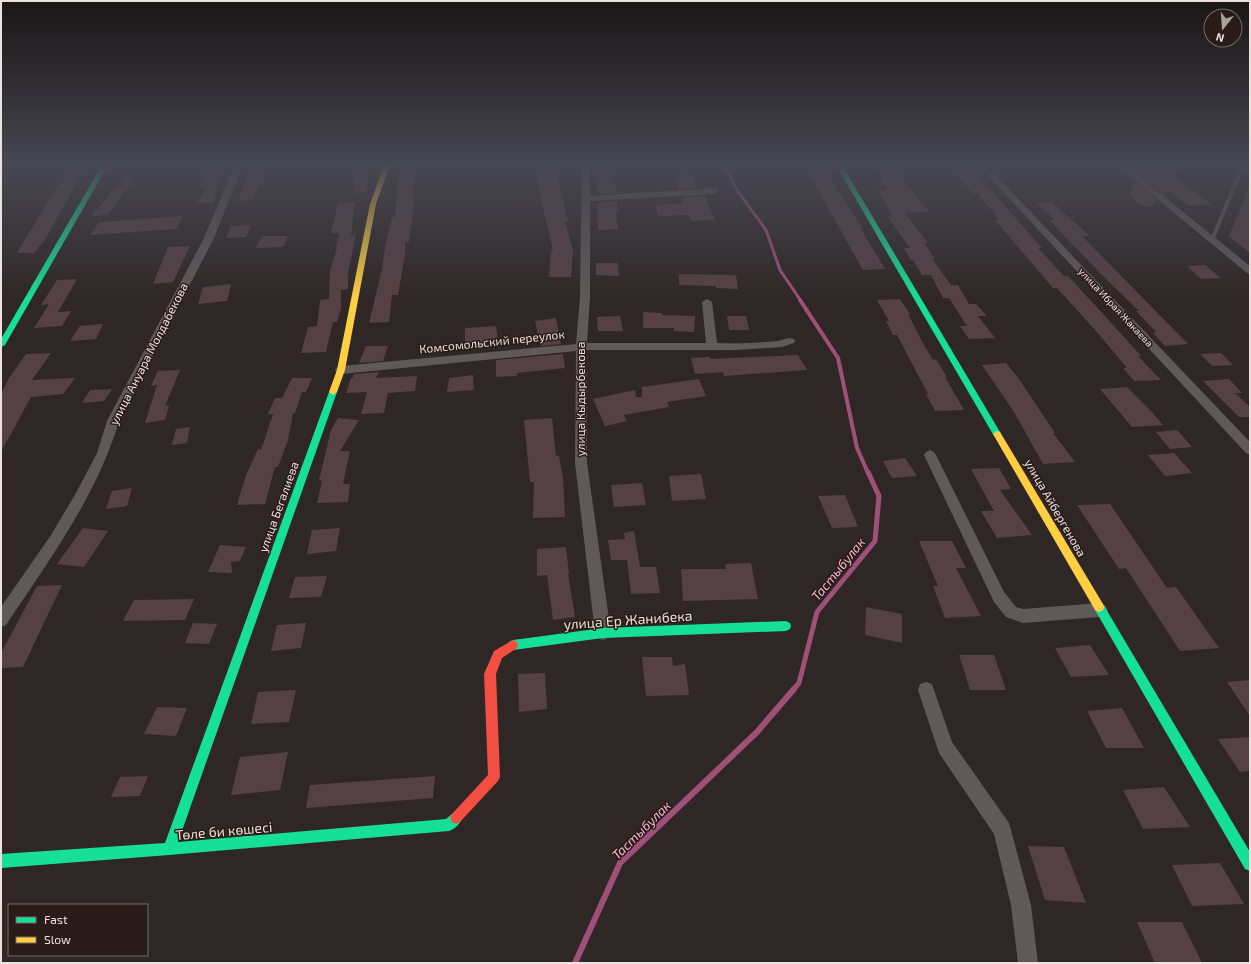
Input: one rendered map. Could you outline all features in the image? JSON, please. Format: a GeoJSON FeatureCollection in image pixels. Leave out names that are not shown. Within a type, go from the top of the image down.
{"type":"FeatureCollection","features":[{"type":"Feature","properties":{"kind":"street"},"geometry":{"type":"LineString","coordinates":[[1,344],[18,318],[79,210]]}},
{"type":"Feature","properties":{"kind":"street","name":"улица Ануара Молдабекова"},"geometry":{"type":"LineString","coordinates":[[1,620],[51,546],[81,497],[104,452],[113,421],[208,240],[220,210]]}},
{"type":"Feature","properties":{"kind":"street","name":"улица Бегалиева"},"geometry":{"type":"LineString","coordinates":[[169,849],[341,370],[373,210]]}},
{"type":"Feature","properties":{"kind":"street","name":"улица Кыдырбекова"},"geometry":{"type":"LineString","coordinates":[[586,210],[584,297],[580,346],[581,462],[603,633]]}},
{"type":"Feature","properties":{"kind":"street","name":"улица Айбергенова"},"geometry":{"type":"LineString","coordinates":[[865,210],[1250,864]]}},
{"type":"Feature","properties":{"kind":"street","name":"улица Ибрая Жакаева"},"geometry":{"type":"LineString","coordinates":[[1024,210],[1250,450]]}},
{"type":"Feature","properties":{"kind":"street"},"geometry":{"type":"LineString","coordinates":[[1176,210],[1250,271]]}},
{"type":"Feature","properties":{"kind":"street"},"geometry":{"type":"LineString","coordinates":[[707,302],[712,346]]}},
{"type":"Feature","properties":{"kind":"street"},"geometry":{"type":"LineString","coordinates":[[1,324],[18,318]]}},
{"type":"Feature","properties":{"kind":"street","name":"Комсомольский переулок"},"geometry":{"type":"LineString","coordinates":[[341,370],[580,346],[736,347],[782,344],[790,341]]}},
{"type":"Feature","properties":{"kind":"street"},"geometry":{"type":"LineString","coordinates":[[930,455],[999,597],[1011,612],[1023,616],[1100,610]]}},
{"type":"Feature","properties":{"kind":"street","name":"улица Ер Жанибека"},"geometry":{"type":"LineString","coordinates":[[449,825],[494,777],[490,674],[494,661],[502,649],[515,644],[603,633],[786,626]]}},
{"type":"Feature","properties":{"kind":"street"},"geometry":{"type":"LineString","coordinates":[[926,690],[945,747],[1002,830],[1021,905],[1028,963]]}},
{"type":"Feature","properties":{"kind":"street","name":"Төле би көшесі"},"geometry":{"type":"LineString","coordinates":[[1,861],[169,849],[449,825]]}},
{"type":"Feature","properties":{"kind":"lane"},"geometry":{"type":"LineString","coordinates":[[1212,240],[1225,210]]}},
{"type":"Feature","properties":{"kind":"building"},"geometry":{"type":"Polygon","coordinates":[[[43,210],[62,210],[46,238],[34,253],[17,253],[43,210]]]}},
{"type":"Feature","properties":{"kind":"building"},"geometry":{"type":"Polygon","coordinates":[[[96,210],[112,210],[108,215],[91,216],[96,210]]]}},
{"type":"Feature","properties":{"kind":"building"},"geometry":{"type":"Polygon","coordinates":[[[336,210],[354,210],[351,236],[356,235],[348,273],[348,289],[341,290],[341,309],[337,322],[333,322],[326,352],[301,353],[308,327],[317,326],[320,300],[329,299],[330,270],[337,248],[339,233],[331,233],[336,210]]]}},
{"type":"Feature","properties":{"kind":"building"},"geometry":{"type":"Polygon","coordinates":[[[396,210],[413,210],[409,242],[405,242],[405,254],[398,295],[392,295],[389,322],[369,323],[382,269],[392,217],[395,217],[396,210]]]}},
{"type":"Feature","properties":{"kind":"building"},"geometry":{"type":"Polygon","coordinates":[[[544,210],[565,210],[568,221],[565,222],[573,250],[571,277],[549,277],[551,250],[553,250],[544,210]]]}},
{"type":"Feature","properties":{"kind":"building"},"geometry":{"type":"Polygon","coordinates":[[[597,210],[618,210],[618,213],[616,213],[618,229],[598,230],[597,210]]]}},
{"type":"Feature","properties":{"kind":"building"},"geometry":{"type":"Polygon","coordinates":[[[656,210],[711,210],[715,220],[691,221],[689,215],[658,216],[656,210]]]}},
{"type":"Feature","properties":{"kind":"building"},"geometry":{"type":"Polygon","coordinates":[[[829,210],[851,210],[885,269],[863,270],[829,210]]]}},
{"type":"Feature","properties":{"kind":"building"},"geometry":{"type":"Polygon","coordinates":[[[889,210],[927,210],[929,212],[905,213],[928,243],[924,243],[935,259],[932,259],[951,285],[958,285],[969,304],[976,304],[987,316],[978,316],[995,338],[969,339],[960,326],[967,326],[949,298],[943,298],[931,275],[922,275],[913,260],[911,260],[904,248],[910,248],[887,216],[892,216],[889,210]]]}},
{"type":"Feature","properties":{"kind":"building"},"geometry":{"type":"Polygon","coordinates":[[[991,210],[1009,210],[1042,248],[1038,248],[1064,276],[1068,276],[1161,380],[1134,381],[1123,368],[1127,368],[1096,331],[1057,288],[1053,288],[995,220],[999,219],[991,210]]]}},
{"type":"Feature","properties":{"kind":"building"},"geometry":{"type":"Polygon","coordinates":[[[1044,210],[1061,210],[1090,236],[1082,236],[1188,344],[1165,346],[1153,333],[1156,332],[1136,311],[1139,311],[1049,220],[1054,219],[1044,210]]]}},
{"type":"Feature","properties":{"kind":"building"},"geometry":{"type":"Polygon","coordinates":[[[1240,210],[1250,210],[1250,253],[1229,236],[1240,210]]]}},
{"type":"Feature","properties":{"kind":"building"},"geometry":{"type":"Polygon","coordinates":[[[183,216],[176,229],[90,235],[99,222],[183,216]]]}},
{"type":"Feature","properties":{"kind":"building"},"geometry":{"type":"Polygon","coordinates":[[[251,225],[246,237],[226,238],[231,226],[251,225]]]}},
{"type":"Feature","properties":{"kind":"building"},"geometry":{"type":"Polygon","coordinates":[[[262,236],[288,236],[283,247],[255,248],[262,236]]]}},
{"type":"Feature","properties":{"kind":"building"},"geometry":{"type":"Polygon","coordinates":[[[190,246],[173,282],[153,284],[168,247],[190,246]]]}},
{"type":"Feature","properties":{"kind":"building"},"geometry":{"type":"Polygon","coordinates":[[[596,263],[618,263],[619,276],[596,275],[596,263]]]}},
{"type":"Feature","properties":{"kind":"building"},"geometry":{"type":"Polygon","coordinates":[[[1205,265],[1221,278],[1201,279],[1187,266],[1205,265]]]}},
{"type":"Feature","properties":{"kind":"building"},"geometry":{"type":"Polygon","coordinates":[[[679,274],[736,275],[738,289],[716,288],[716,286],[679,285],[679,274]]]}},
{"type":"Feature","properties":{"kind":"building"},"geometry":{"type":"Polygon","coordinates":[[[77,279],[58,312],[71,311],[62,326],[34,328],[49,304],[41,305],[57,280],[77,279]]]}},
{"type":"Feature","properties":{"kind":"building"},"geometry":{"type":"Polygon","coordinates":[[[231,284],[227,301],[198,304],[203,287],[231,284]]]}},
{"type":"Feature","properties":{"kind":"building"},"geometry":{"type":"Polygon","coordinates":[[[900,299],[910,314],[908,314],[924,345],[933,360],[936,359],[964,410],[935,411],[926,394],[928,394],[897,335],[893,335],[886,321],[889,321],[877,300],[900,299]]]}},
{"type":"Feature","properties":{"kind":"building"},"geometry":{"type":"Polygon","coordinates":[[[643,312],[662,313],[662,315],[695,316],[694,332],[674,331],[674,328],[643,328],[643,312]]]}},
{"type":"Feature","properties":{"kind":"building"},"geometry":{"type":"Polygon","coordinates":[[[620,316],[623,331],[598,331],[597,317],[620,316]]]}},
{"type":"Feature","properties":{"kind":"building"},"geometry":{"type":"Polygon","coordinates":[[[727,316],[746,316],[749,330],[729,330],[727,316]]]}},
{"type":"Feature","properties":{"kind":"building"},"geometry":{"type":"Polygon","coordinates":[[[556,318],[561,344],[541,346],[535,321],[556,318]]]}},
{"type":"Feature","properties":{"kind":"building"},"geometry":{"type":"Polygon","coordinates":[[[103,324],[96,339],[70,341],[80,326],[103,324]]]}},
{"type":"Feature","properties":{"kind":"building"},"geometry":{"type":"Polygon","coordinates":[[[496,326],[498,341],[465,343],[465,328],[496,326]]]}},
{"type":"Feature","properties":{"kind":"building"},"geometry":{"type":"Polygon","coordinates":[[[366,346],[388,346],[383,361],[359,363],[366,346]]]}},
{"type":"Feature","properties":{"kind":"building"},"geometry":{"type":"Polygon","coordinates":[[[51,353],[32,380],[75,378],[63,394],[31,397],[1,452],[1,394],[9,378],[26,354],[51,353]]]}},
{"type":"Feature","properties":{"kind":"building"},"geometry":{"type":"Polygon","coordinates":[[[1221,353],[1233,365],[1212,366],[1200,354],[1221,353]]]}},
{"type":"Feature","properties":{"kind":"building"},"geometry":{"type":"Polygon","coordinates":[[[563,354],[565,368],[517,373],[517,376],[496,377],[496,360],[563,354]]]}},
{"type":"Feature","properties":{"kind":"building"},"geometry":{"type":"Polygon","coordinates":[[[798,355],[807,370],[724,376],[723,372],[695,374],[691,358],[710,357],[710,359],[798,355]]]}},
{"type":"Feature","properties":{"kind":"building"},"geometry":{"type":"Polygon","coordinates":[[[1006,363],[1019,379],[1055,433],[1053,433],[1075,462],[1043,464],[1014,412],[982,365],[1006,363]]]}},
{"type":"Feature","properties":{"kind":"building"},"geometry":{"type":"Polygon","coordinates":[[[180,370],[165,406],[169,405],[165,420],[145,423],[157,385],[151,386],[158,371],[180,370]]]}},
{"type":"Feature","properties":{"kind":"building"},"geometry":{"type":"Polygon","coordinates":[[[379,372],[376,378],[417,376],[415,391],[388,393],[384,413],[361,414],[367,392],[346,393],[351,378],[354,374],[379,372]]]}},
{"type":"Feature","properties":{"kind":"building"},"geometry":{"type":"Polygon","coordinates":[[[473,375],[474,390],[447,392],[449,378],[473,375]]]}},
{"type":"Feature","properties":{"kind":"building"},"geometry":{"type":"Polygon","coordinates":[[[292,378],[312,378],[306,392],[302,392],[295,413],[293,413],[288,440],[278,467],[275,467],[265,504],[237,505],[246,475],[258,449],[261,450],[273,414],[268,414],[275,398],[282,398],[292,378]]]}},
{"type":"Feature","properties":{"kind":"building"},"geometry":{"type":"Polygon","coordinates":[[[699,379],[706,396],[667,402],[669,407],[624,415],[627,421],[605,426],[593,399],[635,390],[636,397],[642,397],[642,387],[699,379]]]}},
{"type":"Feature","properties":{"kind":"building"},"geometry":{"type":"Polygon","coordinates":[[[1229,379],[1242,393],[1235,393],[1250,407],[1250,417],[1239,417],[1203,381],[1229,379]]]}},
{"type":"Feature","properties":{"kind":"building"},"geometry":{"type":"Polygon","coordinates":[[[1127,387],[1163,425],[1132,427],[1100,389],[1127,387]]]}},
{"type":"Feature","properties":{"kind":"building"},"geometry":{"type":"Polygon","coordinates":[[[112,389],[104,401],[82,403],[90,390],[112,389]]]}},
{"type":"Feature","properties":{"kind":"building"},"geometry":{"type":"Polygon","coordinates":[[[338,418],[359,420],[340,451],[350,451],[343,484],[350,484],[348,502],[317,503],[322,481],[319,480],[331,430],[338,418]]]}},
{"type":"Feature","properties":{"kind":"building"},"geometry":{"type":"Polygon","coordinates":[[[552,418],[556,456],[559,456],[563,478],[565,517],[533,518],[534,482],[530,482],[524,420],[552,418]]]}},
{"type":"Feature","properties":{"kind":"building"},"geometry":{"type":"Polygon","coordinates":[[[190,427],[187,443],[172,445],[176,429],[190,427]]]}},
{"type":"Feature","properties":{"kind":"building"},"geometry":{"type":"Polygon","coordinates":[[[1177,430],[1192,447],[1170,449],[1156,432],[1177,430]]]}},
{"type":"Feature","properties":{"kind":"building"},"geometry":{"type":"Polygon","coordinates":[[[1174,453],[1192,473],[1165,476],[1148,455],[1174,453]]]}},
{"type":"Feature","properties":{"kind":"building"},"geometry":{"type":"Polygon","coordinates":[[[905,458],[917,476],[892,478],[883,461],[905,458]]]}},
{"type":"Feature","properties":{"kind":"building"},"geometry":{"type":"Polygon","coordinates":[[[999,468],[1011,489],[1000,490],[1032,535],[997,538],[981,511],[994,511],[971,469],[999,468]]]}},
{"type":"Feature","properties":{"kind":"building"},"geometry":{"type":"Polygon","coordinates":[[[701,474],[706,499],[672,501],[669,476],[701,474]]]}},
{"type":"Feature","properties":{"kind":"building"},"geometry":{"type":"Polygon","coordinates":[[[642,483],[646,505],[614,507],[611,485],[642,483]]]}},
{"type":"Feature","properties":{"kind":"building"},"geometry":{"type":"Polygon","coordinates":[[[132,488],[127,506],[106,509],[112,491],[132,488]]]}},
{"type":"Feature","properties":{"kind":"building"},"geometry":{"type":"Polygon","coordinates":[[[845,495],[858,527],[832,528],[818,496],[845,495]]]}},
{"type":"Feature","properties":{"kind":"building"},"geometry":{"type":"Polygon","coordinates":[[[1110,504],[1167,588],[1176,587],[1219,648],[1180,651],[1126,568],[1119,569],[1077,505],[1110,504]]]}},
{"type":"Feature","properties":{"kind":"building"},"geometry":{"type":"Polygon","coordinates":[[[83,528],[108,531],[84,567],[57,564],[83,528]]]}},
{"type":"Feature","properties":{"kind":"building"},"geometry":{"type":"Polygon","coordinates":[[[340,528],[336,551],[307,554],[312,530],[340,528]]]}},
{"type":"Feature","properties":{"kind":"building"},"geometry":{"type":"Polygon","coordinates":[[[634,531],[640,567],[656,567],[660,593],[631,594],[627,560],[611,560],[608,540],[625,539],[624,533],[634,531]]]}},
{"type":"Feature","properties":{"kind":"building"},"geometry":{"type":"Polygon","coordinates":[[[919,541],[952,541],[966,568],[956,568],[981,616],[945,618],[933,586],[938,586],[919,541]]]}},
{"type":"Feature","properties":{"kind":"building"},"geometry":{"type":"Polygon","coordinates":[[[220,545],[246,547],[240,561],[231,562],[232,573],[208,572],[220,545]]]}},
{"type":"Feature","properties":{"kind":"building"},"geometry":{"type":"Polygon","coordinates":[[[566,547],[568,574],[575,617],[553,620],[547,575],[537,576],[537,549],[566,547]]]}},
{"type":"Feature","properties":{"kind":"building"},"geometry":{"type":"Polygon","coordinates":[[[751,563],[758,599],[683,601],[681,569],[726,569],[725,564],[751,563]]]}},
{"type":"Feature","properties":{"kind":"building"},"geometry":{"type":"Polygon","coordinates":[[[327,576],[321,597],[289,598],[295,577],[327,576]]]}},
{"type":"Feature","properties":{"kind":"building"},"geometry":{"type":"Polygon","coordinates":[[[62,585],[23,667],[1,668],[1,653],[37,586],[62,585]]]}},
{"type":"Feature","properties":{"kind":"building"},"geometry":{"type":"Polygon","coordinates":[[[194,599],[185,620],[123,621],[134,600],[194,599]]]}},
{"type":"Feature","properties":{"kind":"building"},"geometry":{"type":"Polygon","coordinates":[[[866,607],[902,614],[902,643],[865,635],[866,607]]]}},
{"type":"Feature","properties":{"kind":"building"},"geometry":{"type":"Polygon","coordinates":[[[193,623],[217,624],[209,644],[185,643],[193,623]]]}},
{"type":"Feature","properties":{"kind":"building"},"geometry":{"type":"Polygon","coordinates":[[[306,623],[301,648],[271,651],[277,625],[306,623]]]}},
{"type":"Feature","properties":{"kind":"building"},"geometry":{"type":"Polygon","coordinates":[[[1090,645],[1109,675],[1071,677],[1055,648],[1090,645]]]}},
{"type":"Feature","properties":{"kind":"building"},"geometry":{"type":"Polygon","coordinates":[[[959,655],[994,655],[1006,690],[970,690],[959,655]]]}},
{"type":"Feature","properties":{"kind":"building"},"geometry":{"type":"Polygon","coordinates":[[[642,657],[672,657],[673,666],[685,664],[689,695],[646,696],[642,657]]]}},
{"type":"Feature","properties":{"kind":"building"},"geometry":{"type":"Polygon","coordinates":[[[545,673],[547,709],[519,712],[518,674],[545,673]]]}},
{"type":"Feature","properties":{"kind":"building"},"geometry":{"type":"Polygon","coordinates":[[[1250,680],[1250,716],[1227,682],[1250,680]]]}},
{"type":"Feature","properties":{"kind":"building"},"geometry":{"type":"Polygon","coordinates":[[[296,690],[289,722],[251,724],[258,692],[296,690]]]}},
{"type":"Feature","properties":{"kind":"building"},"geometry":{"type":"Polygon","coordinates":[[[157,707],[187,708],[176,736],[144,734],[157,707]]]}},
{"type":"Feature","properties":{"kind":"building"},"geometry":{"type":"Polygon","coordinates":[[[1122,708],[1144,748],[1106,748],[1087,711],[1122,708]]]}},
{"type":"Feature","properties":{"kind":"building"},"geometry":{"type":"Polygon","coordinates":[[[1250,737],[1250,771],[1240,772],[1218,739],[1250,737]]]}},
{"type":"Feature","properties":{"kind":"building"},"geometry":{"type":"Polygon","coordinates":[[[288,752],[280,790],[231,795],[240,757],[288,752]]]}},
{"type":"Feature","properties":{"kind":"building"},"geometry":{"type":"Polygon","coordinates":[[[148,776],[140,796],[111,797],[120,777],[148,776]]]}},
{"type":"Feature","properties":{"kind":"building"},"geometry":{"type":"Polygon","coordinates":[[[435,776],[433,798],[306,808],[310,785],[435,776]]]}},
{"type":"Feature","properties":{"kind":"building"},"geometry":{"type":"Polygon","coordinates":[[[1164,787],[1190,827],[1143,829],[1123,790],[1164,787]]]}},
{"type":"Feature","properties":{"kind":"building"},"geometry":{"type":"Polygon","coordinates":[[[1028,846],[1064,847],[1086,903],[1045,900],[1028,846]]]}},
{"type":"Feature","properties":{"kind":"building"},"geometry":{"type":"Polygon","coordinates":[[[1220,863],[1244,904],[1192,906],[1172,865],[1220,863]]]}},
{"type":"Feature","properties":{"kind":"building"},"geometry":{"type":"Polygon","coordinates":[[[1137,922],[1182,922],[1202,963],[1155,963],[1137,922]]]}},
{"type":"Feature","properties":{"kind":"waterway","name":"Тастыбулак"},"geometry":{"type":"LineString","coordinates":[[751,210],[766,230],[780,270],[801,301]]}},
{"type":"Feature","properties":{"kind":"waterway","name":"Тастыбулак"},"geometry":{"type":"LineString","coordinates":[[800,300],[838,358],[857,448],[868,473]]}},
{"type":"Feature","properties":{"kind":"waterway","name":"Тастыбулак"},"geometry":{"type":"LineString","coordinates":[[793,690],[799,683],[817,612],[875,541],[879,496],[868,472]]}},
{"type":"Feature","properties":{"kind":"waterway","name":"Тастыбулак"},"geometry":{"type":"LineString","coordinates":[[575,963],[620,863],[757,732],[794,689]]}},
{"type":"Feature","properties":{"kind":"traffic: fast"},"geometry":{"type":"LineString","coordinates":[[1,345],[79,210]]}},
{"type":"Feature","properties":{"kind":"traffic: fast"},"geometry":{"type":"LineString","coordinates":[[865,210],[997,434]]}},
{"type":"Feature","properties":{"kind":"traffic: fast"},"geometry":{"type":"LineString","coordinates":[[169,849],[333,392]]}},
{"type":"Feature","properties":{"kind":"traffic: fast"},"geometry":{"type":"LineString","coordinates":[[1099,607],[1250,864]]}},
{"type":"Feature","properties":{"kind":"traffic: fast"},"geometry":{"type":"LineString","coordinates":[[513,645],[603,633],[786,626]]}},
{"type":"Feature","properties":{"kind":"traffic: fast"},"geometry":{"type":"LineString","coordinates":[[1,861],[169,849],[449,825],[456,818]]}},
{"type":"Feature","properties":{"kind":"traffic: slow"},"geometry":{"type":"LineString","coordinates":[[333,392],[341,370],[372,210]]}},
{"type":"Feature","properties":{"kind":"traffic: slow"},"geometry":{"type":"LineString","coordinates":[[997,434],[1099,607]]}},
{"type":"Feature","properties":{"kind":"traffic: jam"},"geometry":{"type":"LineString","coordinates":[[456,818],[494,777],[490,674],[498,655],[513,645]]}}]}
